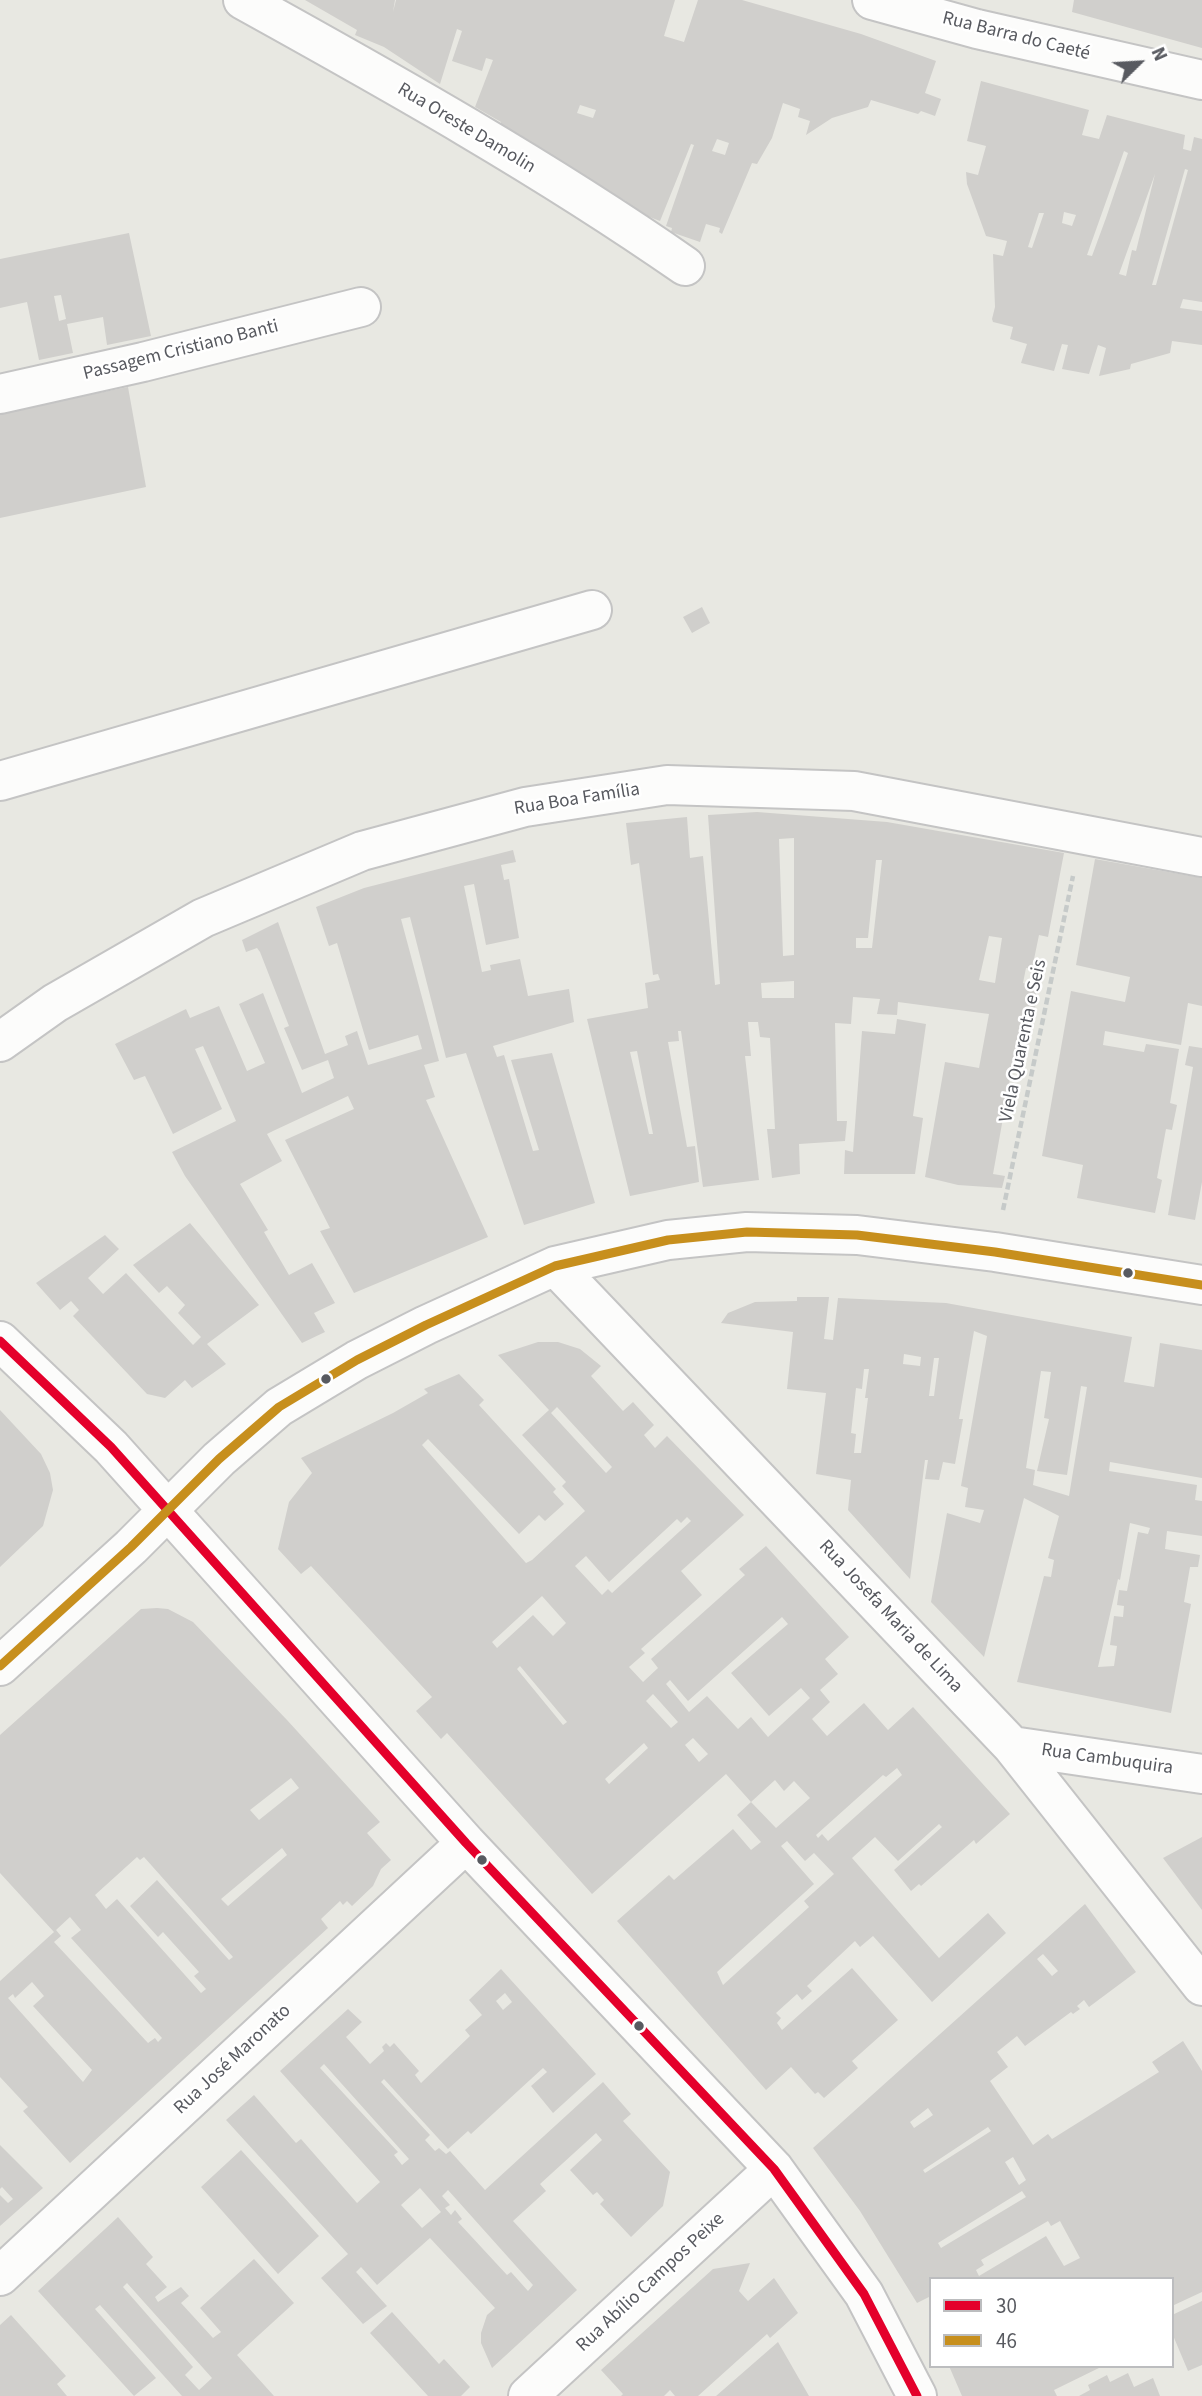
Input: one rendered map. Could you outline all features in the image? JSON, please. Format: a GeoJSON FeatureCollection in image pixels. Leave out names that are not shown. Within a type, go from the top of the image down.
{"type":"FeatureCollection","features":[{"type":"Feature","properties":{"kind":"street","name":"Rua Oreste Damolin"},"geometry":{"type":"LineString","coordinates":[[243,0],[629,227],[685,266]]}},
{"type":"Feature","properties":{"kind":"street","name":"Rua Barra do Caeté"},"geometry":{"type":"LineString","coordinates":[[872,0],[977,29],[1202,80]]}},
{"type":"Feature","properties":{"kind":"street","name":"Passagem Cristiano Banti"},"geometry":{"type":"LineString","coordinates":[[0,394],[143,362],[361,307]]}},
{"type":"Feature","properties":{"kind":"street"},"geometry":{"type":"LineString","coordinates":[[0,781],[592,610]]}},
{"type":"Feature","properties":{"kind":"street","name":"Rua Boa Família"},"geometry":{"type":"LineString","coordinates":[[0,1042],[55,1003],[203,918],[362,851],[525,807],[667,785],[854,791],[1202,858]]}},
{"type":"Feature","properties":{"kind":"street"},"geometry":{"type":"LineString","coordinates":[[0,1666],[279,1407],[415,1331],[555,1266],[668,1241],[747,1232],[857,1235],[995,1252],[1202,1285]]}},
{"type":"Feature","properties":{"kind":"street","name":"Rua Josefa Maria de Lima"},"geometry":{"type":"LineString","coordinates":[[555,1266],[1012,1746],[1202,1986]]}},
{"type":"Feature","properties":{"kind":"street"},"geometry":{"type":"LineString","coordinates":[[0,1340],[111,1447],[466,1843],[774,2169],[864,2294],[917,2396]]}},
{"type":"Feature","properties":{"kind":"street","name":"Rua Cambuquira"},"geometry":{"type":"LineString","coordinates":[[1012,1746],[1202,1774]]}},
{"type":"Feature","properties":{"kind":"street","name":"Rua José Maronato"},"geometry":{"type":"LineString","coordinates":[[0,2276],[466,1843]]}},
{"type":"Feature","properties":{"kind":"street","name":"Rua Abílio Campos Peixe"},"geometry":{"type":"LineString","coordinates":[[528,2396],[774,2169]]}},
{"type":"Feature","properties":{"kind":"path","name":"Viela Quarenta e Seis"},"geometry":{"type":"LineString","coordinates":[[995,1252],[1081,836]]}},
{"type":"Feature","properties":{"kind":"building"},"geometry":{"type":"Polygon","coordinates":[[[305,0],[395,0],[393,12],[396,0],[675,0],[664,36],[684,42],[698,0],[742,0],[861,34],[936,61],[925,93],[941,99],[935,116],[921,111],[918,114],[871,100],[868,107],[832,118],[806,135],[810,121],[798,117],[800,109],[783,103],[772,138],[757,164],[752,163],[722,234],[719,232],[720,228],[706,224],[700,242],[671,232],[672,228],[666,226],[694,145],[691,144],[660,221],[624,207],[626,201],[586,180],[530,142],[529,145],[498,131],[501,122],[475,107],[493,60],[486,58],[482,71],[452,61],[462,31],[457,29],[440,84],[384,47],[355,35],[357,30],[305,0]],[[580,105],[577,113],[593,118],[596,110],[580,105]],[[717,139],[712,151],[725,155],[729,143],[717,139]]]}},
{"type":"Feature","properties":{"kind":"building"},"geometry":{"type":"Polygon","coordinates":[[[1074,0],[1202,0],[1202,48],[1072,12],[1074,0]]]}},
{"type":"Feature","properties":{"kind":"building"},"geometry":{"type":"Polygon","coordinates":[[[981,81],[1089,110],[1082,135],[1099,139],[1107,115],[1185,135],[1183,149],[1191,151],[1194,137],[1202,139],[1202,302],[1183,299],[1180,308],[1202,311],[1202,345],[1172,341],[1170,353],[1131,364],[1130,369],[1099,376],[1106,348],[1098,345],[1089,374],[1062,369],[1068,345],[1062,344],[1054,371],[1021,363],[1027,344],[1010,339],[1013,327],[993,322],[992,319],[995,307],[993,254],[1003,256],[1007,241],[986,236],[967,184],[966,172],[978,175],[986,146],[967,141],[981,81]],[[1124,151],[1087,255],[1092,256],[1106,218],[1128,153],[1124,151]],[[1185,169],[1152,285],[1156,285],[1188,170],[1185,169]],[[1155,174],[1119,274],[1126,276],[1132,250],[1136,251],[1155,174]],[[1064,212],[1062,223],[1072,226],[1076,215],[1064,212]],[[1039,213],[1028,247],[1032,248],[1044,213],[1039,213]]]}},
{"type":"Feature","properties":{"kind":"building"},"geometry":{"type":"Polygon","coordinates":[[[129,233],[151,336],[107,345],[103,317],[67,324],[73,353],[39,360],[27,302],[0,308],[0,259],[129,233]],[[61,295],[54,296],[59,321],[66,319],[61,295]]]}},
{"type":"Feature","properties":{"kind":"building"},"geometry":{"type":"Polygon","coordinates":[[[128,387],[146,487],[0,518],[0,413],[128,387]]]}},
{"type":"Feature","properties":{"kind":"building"},"geometry":{"type":"Polygon","coordinates":[[[702,607],[710,623],[692,633],[683,617],[702,607]]]}},
{"type":"Feature","properties":{"kind":"building"},"geometry":{"type":"Polygon","coordinates":[[[757,812],[887,822],[1064,853],[1048,937],[1039,935],[1032,969],[1026,968],[1023,983],[1039,987],[1025,1061],[1014,1059],[1010,1079],[993,1174],[1005,1176],[1002,1188],[958,1185],[925,1177],[945,1062],[979,1068],[989,1014],[898,1002],[897,1015],[877,1014],[880,999],[853,997],[851,1024],[835,1023],[837,1121],[847,1121],[845,1141],[799,1144],[800,1174],[772,1178],[767,1129],[775,1129],[770,1038],[760,1037],[758,1022],[748,1022],[751,1056],[745,1056],[759,1180],[703,1187],[681,1031],[678,1031],[679,1041],[668,1042],[687,1147],[695,1146],[699,1182],[630,1196],[587,1019],[648,1008],[645,983],[660,980],[658,974],[653,975],[639,863],[631,865],[626,823],[687,817],[690,858],[703,856],[715,985],[720,984],[708,815],[757,812]],[[794,838],[779,839],[783,956],[794,955],[794,838]],[[876,860],[868,938],[856,938],[856,948],[872,948],[882,860],[876,860]],[[989,936],[979,980],[995,983],[1002,938],[989,936]],[[794,981],[761,983],[762,998],[794,998],[794,981]],[[637,1051],[630,1052],[649,1134],[653,1134],[637,1051]]]}},
{"type":"Feature","properties":{"kind":"building"},"geometry":{"type":"Polygon","coordinates":[[[513,850],[516,862],[501,865],[504,880],[509,879],[519,938],[486,945],[474,884],[464,886],[482,972],[491,970],[490,965],[520,959],[528,996],[569,989],[574,1022],[493,1046],[497,1057],[504,1055],[533,1151],[539,1150],[511,1060],[552,1053],[595,1203],[524,1225],[466,1053],[446,1058],[410,917],[401,919],[439,1061],[424,1065],[435,1097],[426,1100],[488,1237],[354,1293],[320,1231],[330,1228],[285,1140],[354,1109],[348,1096],[267,1134],[282,1161],[240,1184],[268,1230],[264,1232],[289,1275],[312,1263],[335,1303],[314,1313],[325,1332],[302,1343],[185,1176],[172,1152],[236,1121],[203,1046],[195,1049],[222,1109],[173,1134],[145,1076],[134,1080],[115,1044],[186,1009],[190,1018],[219,1006],[247,1071],[265,1063],[239,1004],[263,993],[302,1093],[334,1078],[328,1060],[302,1070],[284,1028],[289,1026],[260,952],[257,948],[246,952],[242,940],[278,922],[325,1054],[348,1045],[345,1036],[357,1031],[368,1065],[422,1049],[418,1035],[369,1050],[337,943],[329,946],[316,907],[364,888],[513,850]]]}},
{"type":"Feature","properties":{"kind":"building"},"geometry":{"type":"Polygon","coordinates":[[[1095,859],[1202,878],[1202,1006],[1188,1003],[1181,1045],[1105,1031],[1103,1045],[1144,1052],[1146,1044],[1179,1049],[1170,1103],[1177,1105],[1172,1130],[1166,1129],[1157,1178],[1162,1180],[1155,1213],[1077,1198],[1083,1165],[1042,1156],[1071,991],[1125,1002],[1130,977],[1076,965],[1095,859]]]}},
{"type":"Feature","properties":{"kind":"building"},"geometry":{"type":"Polygon","coordinates":[[[897,1019],[926,1024],[913,1116],[923,1118],[915,1174],[844,1174],[845,1150],[853,1152],[862,1031],[895,1034],[897,1019]]]}},
{"type":"Feature","properties":{"kind":"building"},"geometry":{"type":"Polygon","coordinates":[[[1189,1046],[1202,1048],[1202,1182],[1195,1220],[1168,1215],[1193,1067],[1185,1065],[1189,1046]]]}},
{"type":"Feature","properties":{"kind":"building"},"geometry":{"type":"Polygon","coordinates":[[[190,1223],[259,1305],[207,1344],[226,1364],[192,1388],[185,1380],[165,1398],[147,1394],[73,1316],[79,1310],[71,1301],[60,1310],[36,1283],[105,1235],[119,1249],[88,1278],[103,1294],[126,1273],[193,1345],[201,1337],[178,1313],[185,1305],[167,1286],[159,1293],[133,1265],[190,1223]]]}},
{"type":"Feature","properties":{"kind":"building"},"geometry":{"type":"Polygon","coordinates":[[[797,1297],[829,1297],[824,1339],[833,1340],[838,1298],[946,1303],[1132,1337],[1124,1382],[1154,1387],[1160,1343],[1202,1350],[1202,1478],[1110,1462],[1109,1471],[1197,1485],[1195,1500],[1202,1501],[1202,1536],[1167,1531],[1165,1549],[1200,1555],[1198,1567],[1190,1567],[1184,1602],[1191,1604],[1171,1713],[1017,1682],[1044,1576],[1051,1577],[1054,1560],[1048,1558],[1059,1516],[1024,1498],[984,1657],[931,1602],[947,1513],[980,1523],[984,1510],[965,1507],[968,1488],[961,1486],[987,1336],[974,1331],[959,1419],[963,1419],[955,1464],[943,1462],[939,1480],[925,1479],[928,1460],[925,1460],[910,1579],[848,1510],[851,1480],[816,1474],[826,1393],[787,1389],[793,1332],[721,1323],[728,1313],[755,1302],[797,1301],[797,1297]],[[904,1354],[903,1364],[920,1366],[921,1357],[904,1354]],[[934,1358],[929,1396],[934,1396],[939,1358],[934,1358]],[[864,1369],[862,1389],[856,1388],[851,1433],[856,1434],[854,1453],[861,1453],[869,1369],[864,1369]],[[1041,1371],[1026,1468],[1035,1470],[1033,1485],[1069,1496],[1087,1387],[1081,1386],[1067,1475],[1037,1471],[1049,1419],[1044,1418],[1051,1372],[1041,1371]],[[1130,1523],[1120,1580],[1118,1579],[1098,1667],[1114,1666],[1117,1646],[1110,1645],[1114,1616],[1123,1617],[1124,1606],[1117,1605],[1119,1590],[1127,1591],[1138,1532],[1148,1534],[1150,1528],[1130,1523]]]}},
{"type":"Feature","properties":{"kind":"building"},"geometry":{"type":"Polygon","coordinates":[[[538,1342],[558,1342],[580,1349],[601,1366],[591,1376],[623,1411],[633,1402],[654,1425],[644,1435],[655,1448],[667,1436],[744,1515],[681,1571],[702,1595],[641,1649],[645,1653],[629,1667],[643,1682],[658,1668],[651,1659],[745,1575],[739,1569],[766,1546],[849,1637],[825,1659],[838,1674],[820,1690],[830,1702],[812,1719],[827,1736],[864,1703],[888,1730],[913,1707],[1010,1814],[976,1844],[974,1840],[921,1886],[919,1884],[911,1891],[894,1870],[942,1827],[939,1824],[898,1861],[875,1837],[852,1858],[939,1958],[988,1913],[1006,1933],[932,2002],[873,1936],[860,1947],[855,1941],[807,1986],[812,1991],[802,2000],[797,1994],[776,2013],[781,2018],[777,2023],[782,2030],[852,1968],[898,2020],[852,2061],[858,2068],[824,2098],[818,2092],[815,2094],[791,2067],[766,2090],[617,1921],[669,1875],[674,1880],[733,1829],[751,1850],[761,1842],[737,1815],[751,1802],[726,1774],[592,1894],[447,1733],[441,1739],[416,1711],[432,1697],[311,1566],[301,1574],[278,1549],[289,1502],[312,1473],[301,1458],[393,1413],[428,1393],[424,1389],[459,1374],[484,1400],[479,1405],[556,1489],[553,1492],[564,1504],[545,1521],[539,1515],[519,1534],[428,1439],[422,1445],[526,1563],[532,1560],[585,1511],[562,1486],[566,1482],[522,1435],[549,1410],[498,1355],[538,1342]],[[557,1407],[551,1413],[606,1473],[612,1467],[557,1407]],[[687,1517],[681,1523],[677,1519],[609,1582],[586,1556],[575,1566],[602,1595],[608,1589],[612,1593],[691,1521],[687,1517]],[[542,1596],[492,1642],[497,1648],[533,1615],[553,1636],[566,1623],[542,1596]],[[782,1617],[688,1701],[670,1680],[666,1684],[689,1712],[707,1696],[738,1729],[751,1717],[768,1737],[810,1698],[801,1688],[769,1716],[731,1673],[788,1624],[782,1617]],[[520,1666],[517,1669],[563,1725],[567,1722],[520,1666]],[[653,1694],[646,1701],[671,1728],[678,1722],[653,1694]],[[693,1738],[685,1745],[699,1762],[708,1754],[693,1738]],[[644,1743],[605,1779],[609,1784],[648,1748],[644,1743]],[[897,1768],[886,1777],[883,1775],[816,1835],[818,1838],[822,1834],[828,1841],[902,1775],[897,1768]],[[775,1780],[751,1802],[776,1828],[810,1798],[794,1781],[784,1791],[775,1780]],[[787,1841],[781,1846],[814,1884],[717,1972],[723,1985],[809,1907],[804,1901],[834,1874],[814,1853],[805,1861],[787,1841]]]}},
{"type":"Feature","properties":{"kind":"building"},"geometry":{"type":"Polygon","coordinates":[[[0,1410],[41,1454],[50,1473],[53,1490],[43,1526],[0,1567],[0,1410]]]}},
{"type":"Feature","properties":{"kind":"building"},"geometry":{"type":"Polygon","coordinates":[[[141,1609],[168,1609],[193,1622],[380,1822],[367,1833],[391,1860],[381,1869],[373,1886],[352,1906],[347,1901],[343,1905],[340,1901],[321,1919],[328,1928],[70,2163],[23,2111],[28,2107],[0,2077],[0,1981],[54,1932],[0,1873],[0,1735],[141,1609]],[[291,1778],[250,1810],[259,1820],[299,1788],[291,1778]],[[282,1848],[221,1899],[228,1906],[287,1855],[282,1848]],[[137,1857],[95,1895],[106,1909],[117,1899],[201,1993],[206,1989],[194,1976],[199,1972],[163,1932],[158,1937],[130,1906],[157,1880],[229,1960],[233,1957],[144,1857],[140,1860],[137,1857]],[[70,1917],[56,1930],[61,1936],[54,1942],[148,2043],[155,2038],[158,2042],[162,2038],[71,1938],[81,1930],[70,1917]],[[32,1982],[15,1998],[13,1994],[8,1998],[83,2082],[92,2070],[33,2006],[44,1996],[32,1982]]]}},
{"type":"Feature","properties":{"kind":"building"},"geometry":{"type":"Polygon","coordinates":[[[1202,1837],[1202,1910],[1163,1858],[1202,1837]]]}},
{"type":"Feature","properties":{"kind":"building"},"geometry":{"type":"Polygon","coordinates":[[[1085,1904],[1136,1972],[1089,2007],[1084,2000],[1077,2006],[1080,2009],[1073,2014],[1071,2012],[1025,2046],[1017,2036],[997,2052],[1008,2067],[990,2081],[1033,2145],[1048,2134],[1052,2139],[1159,2072],[1152,2062],[1183,2041],[1202,2071],[1202,2292],[1174,2305],[1174,2277],[929,2277],[929,2297],[917,2303],[860,2211],[813,2148],[1085,1904]],[[1043,1954],[1037,1959],[1052,1976],[1058,1971],[1043,1954]],[[928,2108],[910,2122],[914,2128],[933,2115],[928,2108]],[[988,2127],[923,2170],[925,2173],[991,2131],[988,2127]],[[1013,2157],[1005,2162],[1019,2185],[1026,2180],[1013,2157]],[[1022,2191],[938,2243],[941,2248],[1026,2197],[1022,2191]],[[1048,2221],[981,2260],[984,2265],[976,2270],[979,2276],[1046,2236],[1064,2266],[1080,2258],[1060,2221],[1051,2226],[1048,2221]]]}},
{"type":"Feature","properties":{"kind":"building"},"geometry":{"type":"Polygon","coordinates":[[[501,1969],[596,2074],[553,2113],[531,2086],[547,2072],[543,2068],[471,2134],[468,2131],[448,2149],[384,2079],[381,2082],[430,2135],[425,2140],[435,2151],[439,2148],[446,2154],[450,2151],[485,2190],[603,2082],[631,2114],[623,2121],[670,2172],[663,2206],[631,2237],[600,2204],[604,2200],[597,2192],[593,2195],[570,2170],[602,2140],[596,2133],[540,2184],[546,2191],[513,2221],[577,2290],[492,2368],[481,2343],[481,2333],[487,2315],[495,2308],[430,2238],[377,2285],[361,2267],[356,2272],[387,2306],[363,2324],[321,2278],[348,2254],[226,2120],[254,2095],[296,2143],[301,2139],[357,2203],[380,2182],[280,2071],[348,2009],[362,2022],[346,2037],[370,2064],[384,2051],[382,2047],[386,2043],[390,2047],[394,2043],[419,2071],[415,2075],[421,2083],[470,2036],[465,2030],[482,2015],[469,2000],[501,1969]],[[505,1993],[496,2001],[503,2010],[512,2002],[505,1993]],[[324,2064],[320,2068],[398,2152],[394,2155],[402,2165],[409,2159],[324,2064]],[[420,2188],[401,2205],[422,2228],[441,2212],[420,2188]],[[448,2190],[442,2196],[450,2205],[445,2208],[451,2215],[455,2210],[462,2219],[458,2222],[507,2275],[511,2272],[528,2291],[533,2285],[448,2190]]]}},
{"type":"Feature","properties":{"kind":"building"},"geometry":{"type":"Polygon","coordinates":[[[0,2145],[43,2188],[0,2226],[0,2195],[8,2203],[13,2199],[2,2187],[0,2189],[0,2145]]]}},
{"type":"Feature","properties":{"kind":"building"},"geometry":{"type":"Polygon","coordinates":[[[241,2150],[319,2236],[278,2274],[201,2187],[241,2150]]]}},
{"type":"Feature","properties":{"kind":"building"},"geometry":{"type":"Polygon","coordinates":[[[118,2217],[153,2257],[146,2264],[167,2287],[155,2297],[158,2302],[181,2287],[189,2296],[181,2303],[213,2338],[221,2332],[200,2308],[254,2259],[294,2303],[237,2355],[274,2396],[182,2396],[100,2305],[95,2309],[156,2378],[134,2396],[38,2291],[118,2217]],[[127,2283],[123,2287],[193,2367],[185,2375],[199,2390],[212,2378],[127,2283]]]}},
{"type":"Feature","properties":{"kind":"building"},"geometry":{"type":"Polygon","coordinates":[[[750,2263],[739,2291],[748,2301],[774,2278],[798,2313],[770,2338],[767,2334],[698,2396],[675,2396],[670,2390],[664,2396],[621,2396],[623,2394],[601,2370],[713,2269],[750,2263]]]}},
{"type":"Feature","properties":{"kind":"building"},"geometry":{"type":"Polygon","coordinates":[[[1202,2301],[1202,2365],[1188,2371],[1174,2338],[1174,2314],[1202,2301]]]}},
{"type":"Feature","properties":{"kind":"building"},"geometry":{"type":"Polygon","coordinates":[[[392,2312],[439,2364],[444,2359],[470,2387],[461,2396],[428,2396],[370,2333],[392,2312]]]}},
{"type":"Feature","properties":{"kind":"building"},"geometry":{"type":"Polygon","coordinates":[[[11,2315],[66,2376],[57,2384],[67,2396],[0,2396],[0,2325],[11,2315]]]}},
{"type":"Feature","properties":{"kind":"building"},"geometry":{"type":"Polygon","coordinates":[[[778,2342],[809,2396],[716,2396],[778,2342]]]}},
{"type":"Feature","properties":{"kind":"building"},"geometry":{"type":"Polygon","coordinates":[[[950,2368],[1099,2368],[1054,2390],[1057,2396],[962,2396],[950,2368]]]}},
{"type":"Feature","properties":{"kind":"building"},"geometry":{"type":"Polygon","coordinates":[[[1128,2373],[1134,2387],[1153,2378],[1160,2396],[1079,2396],[1090,2390],[1088,2385],[1107,2375],[1110,2382],[1128,2373]]]}},
{"type":"Feature","properties":{"kind":"transit line","name":"46"},"geometry":{"type":"LineString","coordinates":[[0,1666],[131,1547],[219,1459],[279,1407],[357,1360],[555,1266],[668,1240],[747,1232],[857,1235],[995,1252],[1202,1285]]}},
{"type":"Feature","properties":{"kind":"transit line","name":"30"},"geometry":{"type":"LineString","coordinates":[[0,1341],[111,1447],[466,1843],[774,2169],[864,2294],[917,2396]]}}]}
